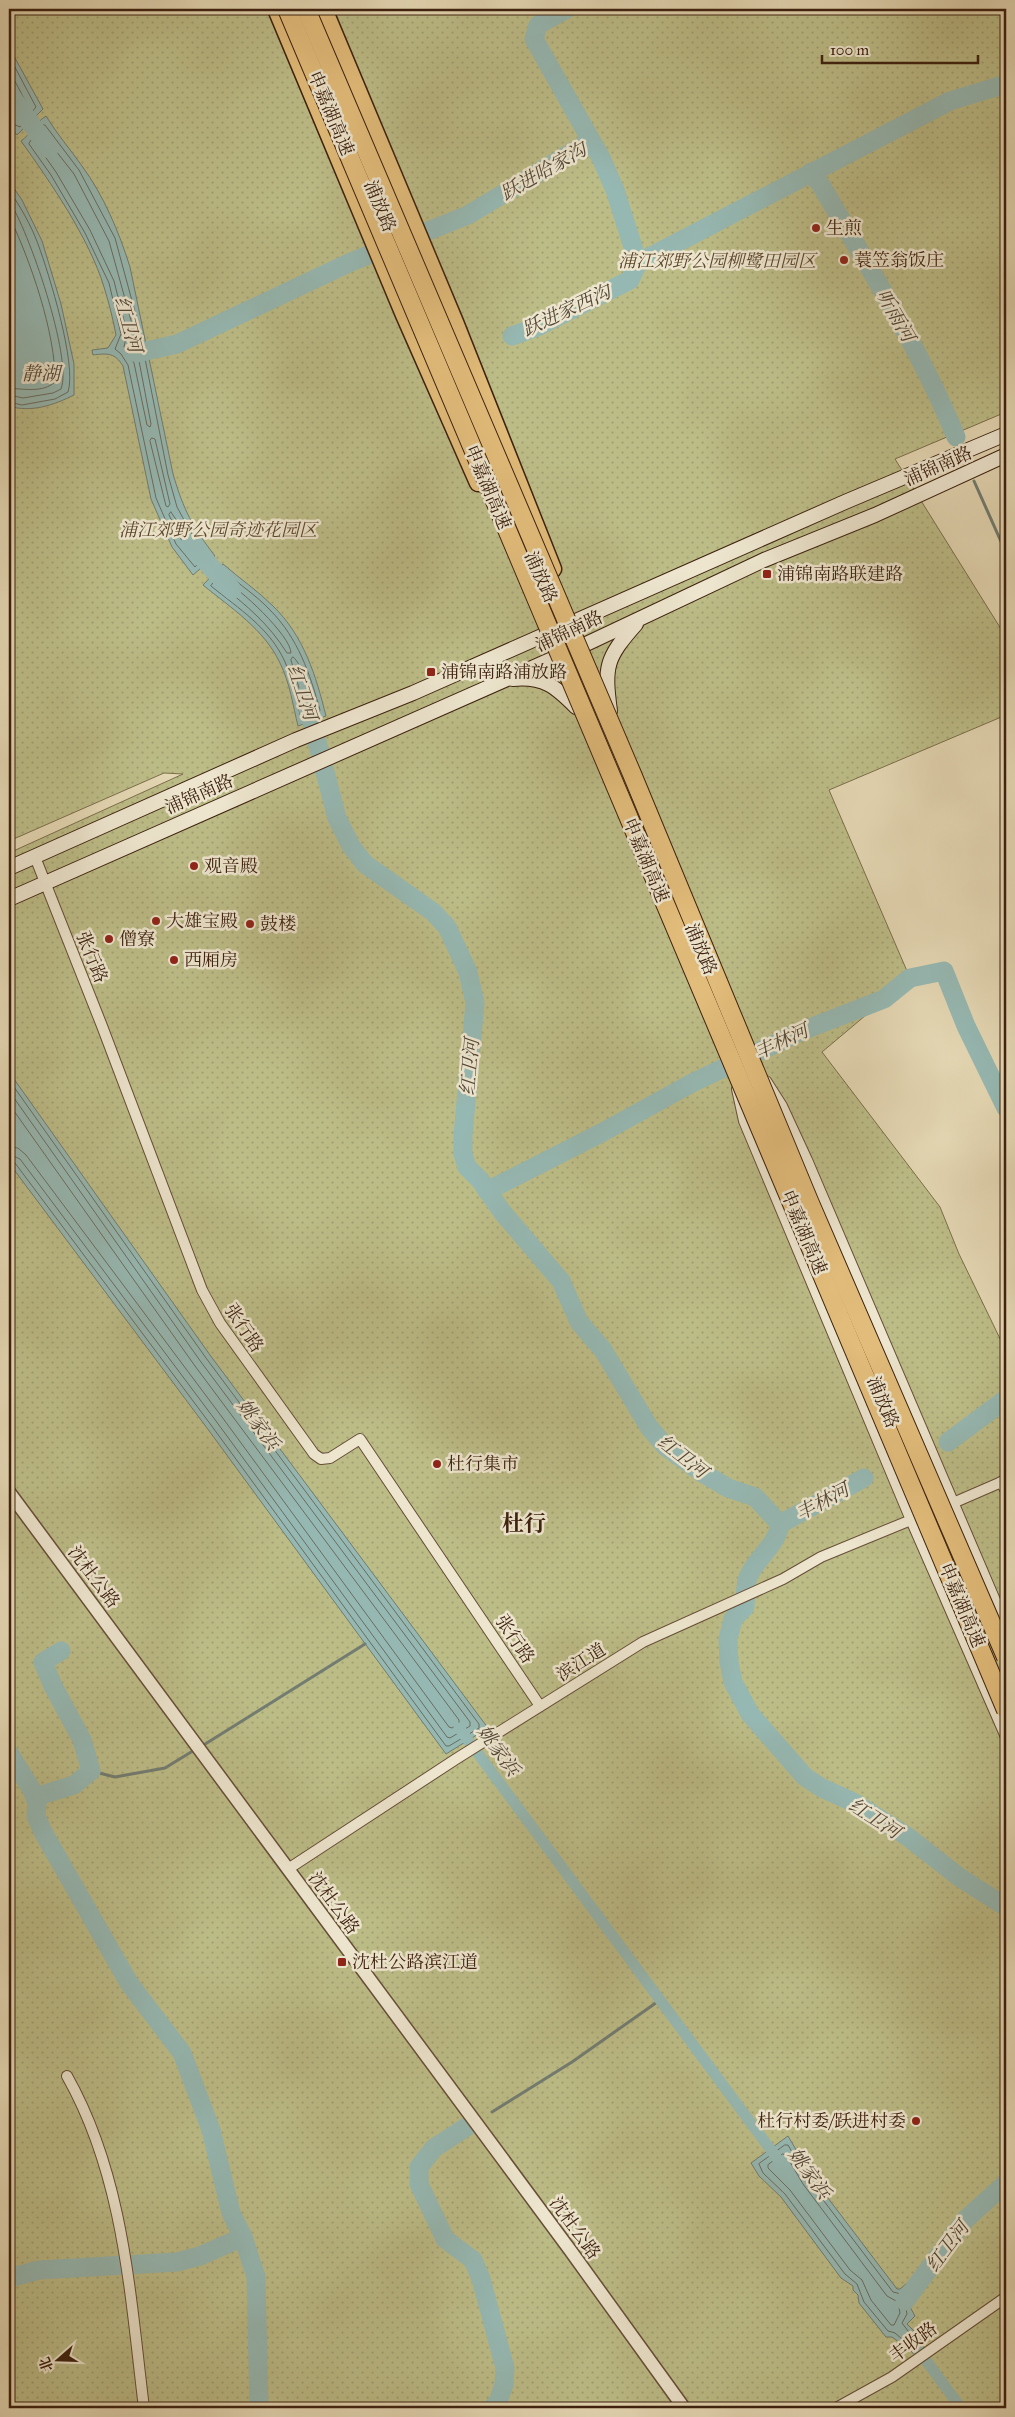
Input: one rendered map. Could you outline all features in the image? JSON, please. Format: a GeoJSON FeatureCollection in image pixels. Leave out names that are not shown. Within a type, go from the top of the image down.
{"type":"FeatureCollection","features":[{"type":"Feature","properties":{"kind":"highway","name":"申嘉湖高速"},"geometry":{"type":"LineString","coordinates":[[287,9],[1006,1710]]}},
{"type":"Feature","properties":{"kind":"highway","name":"申嘉湖高速"},"geometry":{"type":"LineString","coordinates":[[306,9],[632,774],[809,1201],[1006,1657]]}},
{"type":"Feature","properties":{"kind":"main road","name":"浦放路"},"geometry":{"type":"LineString","coordinates":[[276,9],[382,262],[555,658],[733,1075],[1006,1721]]}},
{"type":"Feature","properties":{"kind":"main road","name":"浦放路"},"geometry":{"type":"LineString","coordinates":[[324,9],[415,226],[610,711],[755,1062],[1006,1650]]}},
{"type":"Feature","properties":{"kind":"main road","name":"浦锦南路"},"geometry":{"type":"LineString","coordinates":[[9,868],[296,740],[575,623],[845,502],[1006,434]]}},
{"type":"Feature","properties":{"kind":"main road","name":"浦锦南路"},"geometry":{"type":"LineString","coordinates":[[9,899],[584,645],[764,560],[875,514],[1006,455]]}},
{"type":"Feature","properties":{"kind":"main road"},"geometry":{"type":"LineString","coordinates":[[610,711],[606,682],[609,658],[619,642],[644,617]]}},
{"type":"Feature","properties":{"kind":"main road"},"geometry":{"type":"LineString","coordinates":[[505,680],[526,678],[547,682],[576,707]]}},
{"type":"Feature","properties":{"kind":"street","name":"张行路"},"geometry":{"type":"LineString","coordinates":[[35,857],[102,1026],[202,1290],[220,1323],[314,1454],[321,1459],[330,1458],[360,1439],[540,1706]]}},
{"type":"Feature","properties":{"kind":"street","name":"浦放路"},"geometry":{"type":"LineString","coordinates":[[755,1062],[782,1106],[807,1160],[1006,1626]]}},
{"type":"Feature","properties":{"kind":"street","name":"浦放路"},"geometry":{"type":"LineString","coordinates":[[733,1075],[744,1121],[911,1520],[1006,1737]]}},
{"type":"Feature","properties":{"kind":"street"},"geometry":{"type":"LineString","coordinates":[[953,1503],[1005,1484]]}},
{"type":"Feature","properties":{"kind":"street","name":"沈杜公路"},"geometry":{"type":"LineString","coordinates":[[9,1492],[570,2250],[684,2408]]}},
{"type":"Feature","properties":{"kind":"street","name":"滨江道"},"geometry":{"type":"LineString","coordinates":[[288,1869],[456,1759],[643,1642],[754,1591],[849,1544],[911,1520]]}},
{"type":"Feature","properties":{"kind":"street"},"geometry":{"type":"LineString","coordinates":[[67,2076],[84,2107],[103,2157],[119,2220],[129,2276],[144,2408]]}},
{"type":"Feature","properties":{"kind":"street","name":"丰收路"},"geometry":{"type":"LineString","coordinates":[[836,2408],[892,2377],[1006,2297]]}},
{"type":"Feature","properties":{"kind":"green space"},"geometry":{"type":"Polygon","coordinates":[[[9,9],[1006,9],[1006,412],[895,459],[1006,637],[1006,715],[829,790],[910,978],[822,1052],[940,1207],[959,1254],[1006,1351],[1006,2408],[9,2408],[9,853],[183,774],[164,773],[9,841],[9,9]]]}},
{"type":"Feature","properties":{"kind":"water"},"geometry":{"type":"Polygon","coordinates":[[[9,42],[15,58],[43,109],[17,135],[9,125],[9,42]]]}},
{"type":"Feature","properties":{"kind":"water"},"geometry":{"type":"Polygon","coordinates":[[[46,116],[82,166],[104,202],[130,267],[173,474],[190,518],[200,536],[215,556],[193,575],[172,547],[151,499],[123,366],[114,356],[93,355],[92,350],[108,348],[116,335],[108,299],[97,268],[68,211],[21,141],[46,116]]]}},
{"type":"Feature","properties":{"kind":"water","name":"静湖"},"geometry":{"type":"Polygon","coordinates":[[[9,181],[22,200],[42,241],[61,304],[74,364],[74,395],[50,405],[26,409],[9,406],[9,181]]]}},
{"type":"Feature","properties":{"kind":"water"},"geometry":{"type":"Polygon","coordinates":[[[223,564],[267,600],[293,630],[301,643],[313,672],[326,716],[298,726],[286,678],[273,651],[256,629],[203,585],[223,564]]]}},
{"type":"Feature","properties":{"kind":"water"},"geometry":{"type":"Polygon","coordinates":[[[9,1072],[210,1355],[488,1728],[446,1754],[207,1428],[9,1163],[9,1072]]]}},
{"type":"Feature","properties":{"kind":"water"},"geometry":{"type":"Polygon","coordinates":[[[788,2136],[812,2177],[897,2289],[900,2289],[914,2277],[925,2288],[910,2307],[915,2316],[907,2324],[917,2334],[924,2347],[916,2355],[892,2337],[886,2337],[859,2303],[858,2295],[853,2290],[853,2286],[841,2278],[781,2197],[759,2176],[751,2163],[788,2136]]]}},
{"type":"Feature","properties":{"kind":"waterway","name":"跃进哈家沟"},"geometry":{"type":"LineString","coordinates":[[567,9],[538,25],[534,39],[601,158],[615,190],[638,263],[950,101],[1006,84]]}},
{"type":"Feature","properties":{"kind":"waterway","name":"红卫河"},"geometry":{"type":"LineString","coordinates":[[9,93],[49,149]]}},
{"type":"Feature","properties":{"kind":"waterway","name":"跃进哈家沟"},"geometry":{"type":"LineString","coordinates":[[137,353],[177,344],[351,262],[468,215],[591,141]]}},
{"type":"Feature","properties":{"kind":"waterway","name":"听雨河"},"geometry":{"type":"LineString","coordinates":[[811,172],[821,185],[910,340],[956,437]]}},
{"type":"Feature","properties":{"kind":"waterway","name":"跃进家西沟"},"geometry":{"type":"LineString","coordinates":[[512,336],[537,327],[630,280],[638,263]]}},
{"type":"Feature","properties":{"kind":"waterway","name":"听雨河"},"geometry":{"type":"LineString","coordinates":[[974,481],[1003,546],[1006,577]]}},
{"type":"Feature","properties":{"kind":"waterway","name":"红卫河"},"geometry":{"type":"LineString","coordinates":[[190,544],[232,590]]}},
{"type":"Feature","properties":{"kind":"waterway","name":"红卫河"},"geometry":{"type":"LineString","coordinates":[[305,696],[337,818],[351,846],[365,864],[433,912],[447,927],[468,972],[475,1003],[463,1135],[463,1154],[467,1167],[480,1180],[503,1213],[561,1281],[579,1322],[603,1350],[649,1427],[666,1447],[701,1472],[728,1488],[755,1497],[780,1524],[775,1538],[747,1579],[745,1607],[733,1619],[728,1639],[729,1662],[733,1682],[750,1714],[805,1777],[822,1788],[855,1803],[908,1837],[959,1877],[1006,1907]]}},
{"type":"Feature","properties":{"kind":"waterway","name":"丰林河"},"geometry":{"type":"LineString","coordinates":[[487,1191],[603,1132],[692,1083],[802,1031],[884,999],[910,978],[944,971],[966,1026],[1006,1108]]}},
{"type":"Feature","properties":{"kind":"waterway","name":"丰林河"},"geometry":{"type":"LineString","coordinates":[[948,1442],[1006,1399]]}},
{"type":"Feature","properties":{"kind":"waterway","name":"丰林河"},"geometry":{"type":"LineString","coordinates":[[780,1524],[864,1478]]}},
{"type":"Feature","properties":{"kind":"waterway"},"geometry":{"type":"LineString","coordinates":[[202,1746],[365,1644]]}},
{"type":"Feature","properties":{"kind":"waterway"},"geometry":{"type":"LineString","coordinates":[[35,1797],[74,1785],[91,1771],[82,1740],[53,1686],[43,1662],[61,1651]]}},
{"type":"Feature","properties":{"kind":"waterway","name":"姚家浜"},"geometry":{"type":"LineString","coordinates":[[459,1728],[779,2161]]}},
{"type":"Feature","properties":{"kind":"waterway"},"geometry":{"type":"LineString","coordinates":[[91,1771],[115,1777],[165,1768],[196,1749]]}},
{"type":"Feature","properties":{"kind":"waterway"},"geometry":{"type":"LineString","coordinates":[[9,1753],[32,1790],[37,1803],[36,1816],[43,1832],[129,1983],[182,2053],[211,2130],[231,2213],[243,2237],[256,2277],[259,2408]]}},
{"type":"Feature","properties":{"kind":"waterway"},"geometry":{"type":"LineString","coordinates":[[492,2112],[572,2062],[660,2000]]}},
{"type":"Feature","properties":{"kind":"waterway"},"geometry":{"type":"LineString","coordinates":[[468,2126],[434,2148],[419,2167],[419,2184],[445,2239],[473,2260],[481,2279],[505,2368],[504,2384],[498,2402],[492,2408]]}},
{"type":"Feature","properties":{"kind":"waterway","name":"红卫河"},"geometry":{"type":"LineString","coordinates":[[905,2301],[965,2220],[1006,2183]]}},
{"type":"Feature","properties":{"kind":"waterway"},"geometry":{"type":"LineString","coordinates":[[9,2278],[39,2270],[177,2262],[200,2256],[243,2237]]}},
{"type":"Feature","properties":{"kind":"waterway","name":"姚家浜"},"geometry":{"type":"LineString","coordinates":[[916,2347],[961,2408]]}},
{"type":"Feature","properties":{"kind":"place","name":"生煎"},"geometry":{"type":"Point","coordinates":[816,228]}},
{"type":"Feature","properties":{"kind":"place","name":"蓑笠翁饭庄"},"geometry":{"type":"Point","coordinates":[844,260]}},
{"type":"Feature","properties":{"kind":"place","name":"浦锦南路联建路"},"geometry":{"type":"Point","coordinates":[767,574]}},
{"type":"Feature","properties":{"kind":"place","name":"浦锦南路浦放路"},"geometry":{"type":"Point","coordinates":[431,672]}},
{"type":"Feature","properties":{"kind":"place","name":"观音殿"},"geometry":{"type":"Point","coordinates":[194,866]}},
{"type":"Feature","properties":{"kind":"place","name":"大雄宝殿"},"geometry":{"type":"Point","coordinates":[156,921]}},
{"type":"Feature","properties":{"kind":"place","name":"鼓楼"},"geometry":{"type":"Point","coordinates":[250,924]}},
{"type":"Feature","properties":{"kind":"place","name":"僧寮"},"geometry":{"type":"Point","coordinates":[109,939]}},
{"type":"Feature","properties":{"kind":"place","name":"西厢房"},"geometry":{"type":"Point","coordinates":[174,960]}},
{"type":"Feature","properties":{"kind":"place","name":"杜行集市"},"geometry":{"type":"Point","coordinates":[437,1464]}},
{"type":"Feature","properties":{"kind":"place","name":"沈杜公路滨江道"},"geometry":{"type":"Point","coordinates":[342,1962]}},
{"type":"Feature","properties":{"kind":"place","name":"杜行村委/跃进村委"},"geometry":{"type":"Point","coordinates":[916,2121]}},
{"type":"Feature","properties":{"kind":"district","name":"杜行"},"geometry":{"type":"Point","coordinates":[524,1523]}},
{"type":"Feature","properties":{"kind":"park label","name":"浦江郊野公园柳鹭田园区"},"geometry":{"type":"Point","coordinates":[717,261]}},
{"type":"Feature","properties":{"kind":"park label","name":"浦江郊野公园奇迹花园区"},"geometry":{"type":"Point","coordinates":[218,530]}}]}
